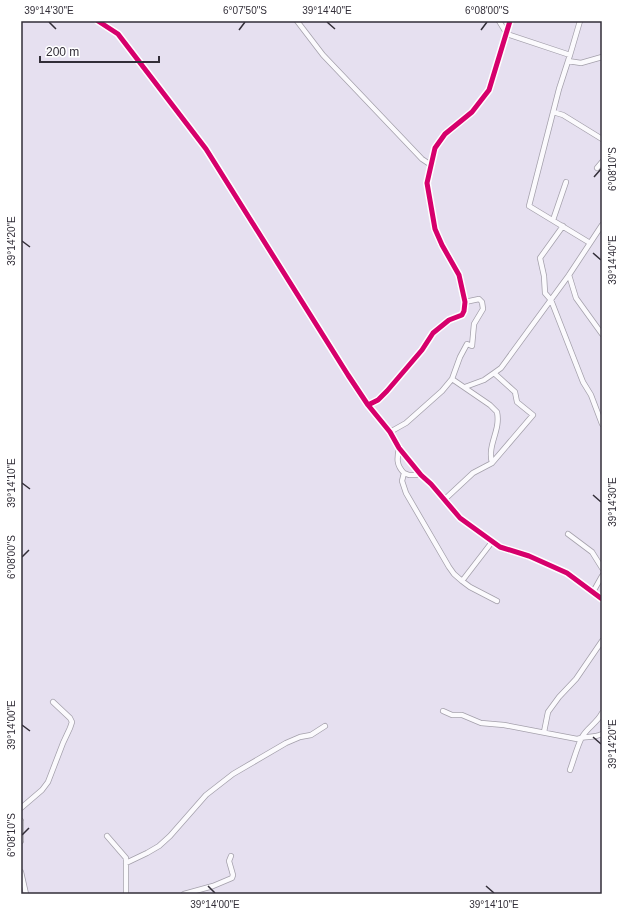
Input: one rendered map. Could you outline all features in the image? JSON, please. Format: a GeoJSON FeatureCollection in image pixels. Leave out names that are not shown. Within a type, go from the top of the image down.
{"type":"FeatureCollection","features":[{"type":"Feature","properties":{"kind":"street"},"geometry":{"type":"LineString","coordinates":[[98,21],[118,34],[206,149],[368,405],[390,432],[399,448],[421,475],[460,518],[492,542],[500,547],[529,556],[567,573],[602,599]]}},
{"type":"Feature","properties":{"kind":"street"},"geometry":{"type":"LineString","coordinates":[[298,21],[323,55],[422,159],[431,165]]}},
{"type":"Feature","properties":{"kind":"street"},"geometry":{"type":"LineString","coordinates":[[498,21],[507,34],[570,55]]}},
{"type":"Feature","properties":{"kind":"street"},"geometry":{"type":"LineString","coordinates":[[368,405],[378,400],[388,391],[422,350],[433,333],[449,320],[462,315],[464,311],[465,302],[459,275],[435,229],[427,183],[435,148],[445,134],[472,112],[489,90],[510,21]]}},
{"type":"Feature","properties":{"kind":"street"},"geometry":{"type":"LineString","coordinates":[[580,21],[559,89],[528,206],[590,243]]}},
{"type":"Feature","properties":{"kind":"street"},"geometry":{"type":"LineString","coordinates":[[568,61],[581,63],[602,57]]}},
{"type":"Feature","properties":{"kind":"street"},"geometry":{"type":"LineString","coordinates":[[553,112],[564,115],[594,135],[602,138]]}},
{"type":"Feature","properties":{"kind":"street"},"geometry":{"type":"LineString","coordinates":[[597,168],[602,162]]}},
{"type":"Feature","properties":{"kind":"street"},"geometry":{"type":"LineString","coordinates":[[553,220],[566,182]]}},
{"type":"Feature","properties":{"kind":"street"},"geometry":{"type":"LineString","coordinates":[[465,387],[484,380],[501,368],[569,275],[602,225]]}},
{"type":"Feature","properties":{"kind":"street"},"geometry":{"type":"LineString","coordinates":[[563,226],[540,258],[544,276],[545,293],[551,300],[583,382],[591,395],[602,424]]}},
{"type":"Feature","properties":{"kind":"street"},"geometry":{"type":"LineString","coordinates":[[569,275],[576,298],[602,334]]}},
{"type":"Feature","properties":{"kind":"street"},"geometry":{"type":"LineString","coordinates":[[390,432],[406,424],[442,391],[452,379],[460,357],[467,344],[472,346],[474,324],[483,309],[479,299],[465,302]]}},
{"type":"Feature","properties":{"kind":"street"},"geometry":{"type":"LineString","coordinates":[[444,500],[474,473],[492,463],[533,415],[517,402],[515,392],[494,373]]}},
{"type":"Feature","properties":{"kind":"street"},"geometry":{"type":"LineString","coordinates":[[452,379],[490,405],[497,412],[496,434],[490,451],[492,463]]}},
{"type":"Feature","properties":{"kind":"street"},"geometry":{"type":"LineString","coordinates":[[399,448],[397,458],[399,468],[404,473],[409,475],[421,475]]}},
{"type":"Feature","properties":{"kind":"street"},"geometry":{"type":"LineString","coordinates":[[404,473],[402,481],[406,493],[454,574],[470,587],[497,601]]}},
{"type":"Feature","properties":{"kind":"street"},"geometry":{"type":"LineString","coordinates":[[568,534],[592,552],[602,568]]}},
{"type":"Feature","properties":{"kind":"street"},"geometry":{"type":"LineString","coordinates":[[462,581],[492,542]]}},
{"type":"Feature","properties":{"kind":"street"},"geometry":{"type":"LineString","coordinates":[[593,592],[602,576]]}},
{"type":"Feature","properties":{"kind":"street"},"geometry":{"type":"LineString","coordinates":[[544,732],[548,712],[559,697],[576,679],[602,641]]}},
{"type":"Feature","properties":{"kind":"street"},"geometry":{"type":"LineString","coordinates":[[21,808],[42,790],[48,782],[72,722],[70,718],[53,702]]}},
{"type":"Feature","properties":{"kind":"street"},"geometry":{"type":"LineString","coordinates":[[443,711],[452,715],[462,715],[481,723],[504,725],[577,739],[582,737],[599,736],[602,734]]}},
{"type":"Feature","properties":{"kind":"street"},"geometry":{"type":"LineString","coordinates":[[570,770],[582,737],[600,718],[602,713]]}},
{"type":"Feature","properties":{"kind":"street"},"geometry":{"type":"LineString","coordinates":[[126,863],[159,846],[170,836],[206,795],[233,774],[286,743],[300,737],[311,735],[325,726]]}},
{"type":"Feature","properties":{"kind":"street"},"geometry":{"type":"LineString","coordinates":[[21,821],[21,841]]}},
{"type":"Feature","properties":{"kind":"street"},"geometry":{"type":"LineString","coordinates":[[107,836],[126,858],[126,894]]}},
{"type":"Feature","properties":{"kind":"street"},"geometry":{"type":"LineString","coordinates":[[184,894],[213,886],[232,878],[233,875],[229,861],[231,856]]}},
{"type":"Feature","properties":{"kind":"street"},"geometry":{"type":"LineString","coordinates":[[21,872],[23,887],[26,894]]}},
{"type":"Feature","properties":{"kind":"cycle path"},"geometry":{"type":"LineString","coordinates":[[98,21],[118,34],[206,149],[348,375],[368,405],[390,432],[399,448],[421,475],[431,484],[460,518],[500,547],[529,556],[567,573],[602,599]]}},
{"type":"Feature","properties":{"kind":"cycle path"},"geometry":{"type":"LineString","coordinates":[[368,405],[378,400],[387,391],[422,350],[433,333],[449,320],[462,315],[464,311],[465,302],[459,275],[435,229],[427,183],[435,148],[445,134],[472,112],[489,90],[510,21]]}}]}
